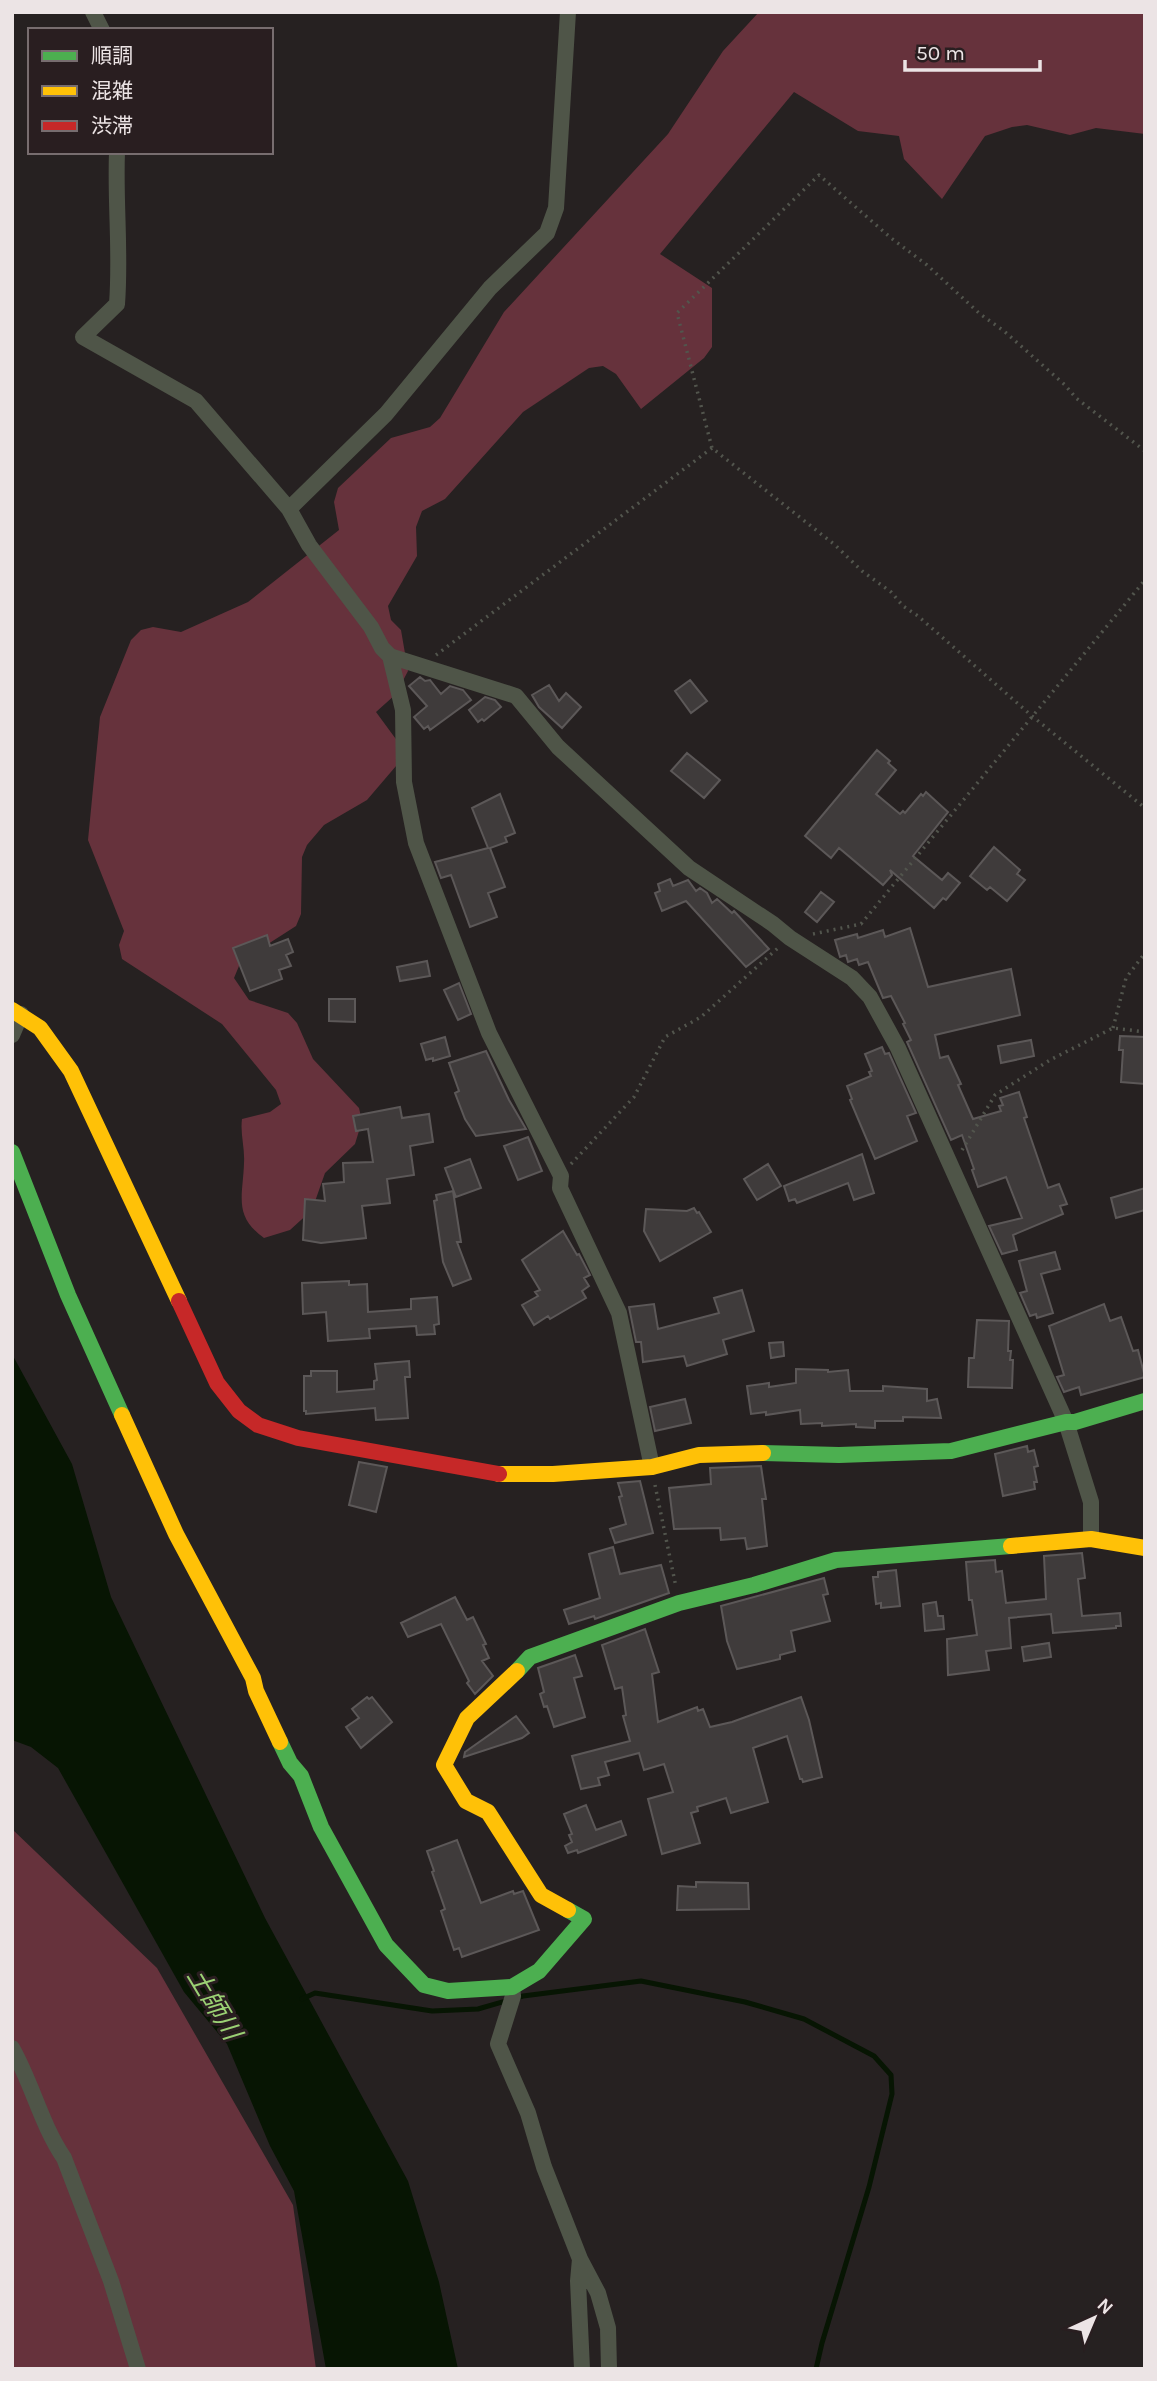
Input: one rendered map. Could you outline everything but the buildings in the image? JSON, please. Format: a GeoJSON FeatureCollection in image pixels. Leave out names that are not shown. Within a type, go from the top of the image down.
{"type":"FeatureCollection","features":[{"type":"Feature","properties":{"kind":"street"},"geometry":{"type":"LineString","coordinates":[[93,12],[101,28]]}},
{"type":"Feature","properties":{"kind":"street"},"geometry":{"type":"LineString","coordinates":[[289,509],[386,414],[491,288],[547,233],[556,208],[568,12]]}},
{"type":"Feature","properties":{"kind":"street"},"geometry":{"type":"LineString","coordinates":[[117,154],[120,272],[117,304],[83,337],[196,401],[289,509],[309,545],[390,656],[516,696],[558,747],[689,868],[852,978],[870,997],[898,1048],[1066,1422],[1091,1502],[1091,1539]]}},
{"type":"Feature","properties":{"kind":"street"},"geometry":{"type":"LineString","coordinates":[[390,656],[403,710],[404,782],[416,843],[489,1032],[561,1176],[560,1188],[619,1313],[652,1466]]}},
{"type":"Feature","properties":{"kind":"street"},"geometry":{"type":"LineString","coordinates":[[12,1035],[17,1012],[40,1028],[71,1071],[217,1383],[239,1411],[258,1425],[298,1438],[499,1474],[553,1474],[652,1466],[699,1455],[839,1455],[951,1451],[1075,1422],[1145,1401]]}},
{"type":"Feature","properties":{"kind":"street"},"geometry":{"type":"LineString","coordinates":[[12,1152],[68,1295],[176,1534],[253,1678],[256,1691],[290,1763],[301,1776],[321,1827],[386,1945],[424,1984],[448,1991],[512,1987],[539,1971],[584,1919],[541,1895],[488,1812],[466,1801],[444,1765],[467,1718],[530,1657],[679,1603],[754,1585],[836,1560],[1091,1539],[1145,1548]]}},
{"type":"Feature","properties":{"kind":"street"},"geometry":{"type":"LineString","coordinates":[[512,1987],[513,1996],[498,2044],[528,2113],[544,2166],[580,2259],[598,2293],[608,2328],[609,2369]]}},
{"type":"Feature","properties":{"kind":"street"},"geometry":{"type":"LineString","coordinates":[[12,2048],[55,2145],[64,2158],[111,2281],[138,2369]]}},
{"type":"Feature","properties":{"kind":"street"},"geometry":{"type":"LineString","coordinates":[[580,2259],[578,2281],[582,2369]]}},
{"type":"Feature","properties":{"kind":"path"},"geometry":{"type":"LineString","coordinates":[[1145,451],[1076,398],[1004,331],[980,314],[927,265],[891,238],[819,175],[677,313],[712,448],[835,545],[1032,716],[1145,808]]}},
{"type":"Feature","properties":{"kind":"path"},"geometry":{"type":"LineString","coordinates":[[421,667],[712,448]]}},
{"type":"Feature","properties":{"kind":"path"},"geometry":{"type":"LineString","coordinates":[[561,1176],[634,1097],[666,1037],[701,1017],[790,938],[861,924],[1145,580]]}},
{"type":"Feature","properties":{"kind":"path"},"geometry":{"type":"LineString","coordinates":[[1112,1028],[1126,978],[1145,953]]}},
{"type":"Feature","properties":{"kind":"path"},"geometry":{"type":"LineString","coordinates":[[952,1167],[995,1095],[1050,1060],[1112,1028],[1145,1032]]}},
{"type":"Feature","properties":{"kind":"path"},"geometry":{"type":"LineString","coordinates":[[652,1466],[679,1603]]}},
{"type":"Feature","properties":{"kind":"shaded area"},"geometry":{"type":"Polygon","coordinates":[[[759,12],[1145,12],[1145,134],[1096,128],[1070,135],[1027,125],[1012,127],[985,136],[942,199],[904,159],[899,136],[858,131],[794,92],[660,254],[712,288],[712,347],[704,358],[641,409],[616,374],[603,366],[589,368],[523,412],[445,499],[422,511],[416,527],[417,556],[388,606],[391,620],[401,630],[408,671],[396,694],[376,712],[401,746],[402,759],[367,800],[324,825],[307,845],[302,857],[301,914],[296,926],[251,955],[239,966],[234,978],[249,1000],[288,1013],[297,1023],[313,1059],[359,1108],[362,1121],[355,1144],[325,1173],[312,1210],[290,1230],[264,1238],[248,1222],[242,1205],[242,1119],[270,1112],[281,1104],[276,1090],[222,1024],[122,959],[119,945],[124,931],[88,840],[100,717],[131,640],[141,630],[153,627],[181,632],[248,602],[339,530],[334,502],[338,488],[391,438],[430,427],[440,418],[504,312],[668,134],[723,51],[759,12]]]}},
{"type":"Feature","properties":{"kind":"shaded area"},"geometry":{"type":"Polygon","coordinates":[[[12,1829],[157,1968],[293,2205],[316,2369],[12,2369],[12,1829]]]}},
{"type":"Feature","properties":{"kind":"water","name":"土師川"},"geometry":{"type":"Polygon","coordinates":[[[12,1354],[72,1464],[111,1597],[265,1918],[408,2181],[439,2282],[458,2369],[326,2369],[294,2191],[270,2146],[227,2044],[184,1992],[58,1768],[31,1747],[12,1740],[12,1354]]]}},
{"type":"Feature","properties":{"kind":"waterway"},"geometry":{"type":"LineString","coordinates":[[302,1999],[315,1993],[432,2011],[478,2009],[523,1996],[641,1981],[745,2002],[804,2019],[874,2056],[891,2075],[892,2094],[869,2187],[816,2369]]}},
{"type":"Feature","properties":{"kind":"traffic: fast"},"geometry":{"type":"LineString","coordinates":[[12,1152],[68,1295],[122,1415]]}},
{"type":"Feature","properties":{"kind":"traffic: fast"},"geometry":{"type":"LineString","coordinates":[[763,1453],[839,1455],[951,1451],[1075,1422],[1145,1401]]}},
{"type":"Feature","properties":{"kind":"traffic: fast"},"geometry":{"type":"LineString","coordinates":[[517,1671],[530,1657],[679,1603],[754,1585],[836,1560],[1011,1546]]}},
{"type":"Feature","properties":{"kind":"traffic: fast"},"geometry":{"type":"LineString","coordinates":[[280,1742],[290,1763],[301,1776],[321,1827],[386,1945],[424,1985],[448,1991],[512,1987],[539,1971],[584,1919],[568,1910]]}},
{"type":"Feature","properties":{"kind":"traffic: slow"},"geometry":{"type":"LineString","coordinates":[[12,1010],[40,1028],[71,1071],[179,1301]]}},
{"type":"Feature","properties":{"kind":"traffic: slow"},"geometry":{"type":"LineString","coordinates":[[122,1415],[176,1534],[253,1678],[256,1691],[280,1742]]}},
{"type":"Feature","properties":{"kind":"traffic: slow"},"geometry":{"type":"LineString","coordinates":[[499,1474],[553,1474],[652,1467],[699,1455],[763,1453]]}},
{"type":"Feature","properties":{"kind":"traffic: slow"},"geometry":{"type":"LineString","coordinates":[[1011,1546],[1091,1539],[1145,1548]]}},
{"type":"Feature","properties":{"kind":"traffic: slow"},"geometry":{"type":"LineString","coordinates":[[517,1671],[467,1718],[444,1765],[466,1801],[488,1812],[541,1895],[568,1910]]}},
{"type":"Feature","properties":{"kind":"traffic: jam"},"geometry":{"type":"LineString","coordinates":[[179,1301],[217,1383],[239,1411],[258,1425],[298,1438],[499,1474]]}}]}
